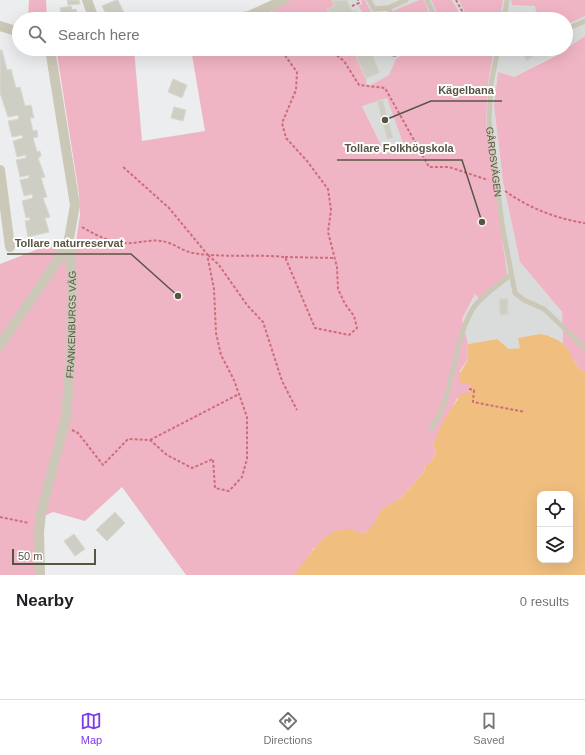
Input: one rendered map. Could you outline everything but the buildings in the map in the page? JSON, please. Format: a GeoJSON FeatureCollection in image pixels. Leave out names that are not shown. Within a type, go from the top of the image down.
{"type":"FeatureCollection","features":[{"type":"Feature","properties":{"kind":"street"},"geometry":{"type":"LineString","coordinates":[[87,0],[91,12]]}},
{"type":"Feature","properties":{"kind":"street"},"geometry":{"type":"LineString","coordinates":[[258,12],[284,0]]}},
{"type":"Feature","properties":{"kind":"street"},"geometry":{"type":"LineString","coordinates":[[0,26],[12,30]]}},
{"type":"Feature","properties":{"kind":"street","name":"FRANKENBURGS VÄG"},"geometry":{"type":"LineString","coordinates":[[40,575],[40,522],[46,490],[65,426],[71,352],[72,278],[69,239],[75,205],[51,56]]}},
{"type":"Feature","properties":{"kind":"street"},"geometry":{"type":"LineString","coordinates":[[0,170],[10,247]]}},
{"type":"Feature","properties":{"kind":"street"},"geometry":{"type":"LineString","coordinates":[[0,346],[60,257],[69,239]]}},
{"type":"Feature","properties":{"kind":"lane"},"geometry":{"type":"LineString","coordinates":[[370,0],[374,9],[388,8],[406,0]]}},
{"type":"Feature","properties":{"kind":"lane"},"geometry":{"type":"LineString","coordinates":[[427,0],[433,12]]}},
{"type":"Feature","properties":{"kind":"lane"},"geometry":{"type":"LineString","coordinates":[[505,12],[507,0]]}},
{"type":"Feature","properties":{"kind":"lane"},"geometry":{"type":"LineString","coordinates":[[388,8],[390,12]]}},
{"type":"Feature","properties":{"kind":"lane"},"geometry":{"type":"LineString","coordinates":[[573,26],[585,20]]}},
{"type":"Feature","properties":{"kind":"lane","name":"GÅRDSVÄGEN"},"geometry":{"type":"LineString","coordinates":[[497,56],[492,84],[489,120],[497,185],[515,293],[524,300],[544,309],[585,348]]}},
{"type":"Feature","properties":{"kind":"lane"},"geometry":{"type":"LineString","coordinates":[[431,429],[441,415],[456,357],[472,311],[481,300],[511,274]]}},
{"type":"Feature","properties":{"kind":"path"},"geometry":{"type":"LineString","coordinates":[[352,6],[359,3],[358,0]]}},
{"type":"Feature","properties":{"kind":"path"},"geometry":{"type":"LineString","coordinates":[[456,0],[462,12]]}},
{"type":"Feature","properties":{"kind":"path"},"geometry":{"type":"LineString","coordinates":[[285,257],[315,328],[349,335],[357,328],[354,316],[345,304],[338,289],[338,267],[328,232],[331,210],[328,189],[307,161],[286,138],[282,123],[296,90],[297,72],[286,56]]}},
{"type":"Feature","properties":{"kind":"path"},"geometry":{"type":"LineString","coordinates":[[338,56],[344,61],[359,85],[385,88],[428,167],[449,166],[464,170],[497,185],[519,201],[565,220],[585,223]]}},
{"type":"Feature","properties":{"kind":"path"},"geometry":{"type":"LineString","coordinates":[[122,166],[169,208],[207,254],[219,265],[248,305],[263,322],[282,380],[297,410]]}},
{"type":"Feature","properties":{"kind":"path"},"geometry":{"type":"LineString","coordinates":[[73,222],[103,239],[125,243],[150,240],[163,241],[191,252],[227,256],[260,254],[285,257],[335,258]]}},
{"type":"Feature","properties":{"kind":"path"},"geometry":{"type":"LineString","coordinates":[[150,440],[167,455],[192,468],[213,460],[215,488],[229,490],[242,477],[247,459],[247,417],[234,380],[221,355],[216,333],[214,289],[207,254]]}},
{"type":"Feature","properties":{"kind":"path"},"geometry":{"type":"LineString","coordinates":[[469,389],[474,390],[473,402],[525,412]]}},
{"type":"Feature","properties":{"kind":"path"},"geometry":{"type":"LineString","coordinates":[[65,426],[78,433],[103,465],[128,439],[150,440],[192,420],[239,394]]}},
{"type":"Feature","properties":{"kind":"path"},"geometry":{"type":"LineString","coordinates":[[0,518],[24,523],[40,522]]}},
{"type":"Feature","properties":{"kind":"shaded area"},"geometry":{"type":"Polygon","coordinates":[[[29,0],[46,0],[47,12],[28,12],[29,0]]]}},
{"type":"Feature","properties":{"kind":"shaded area"},"geometry":{"type":"Polygon","coordinates":[[[289,0],[332,0],[334,6],[328,9],[329,12],[271,12],[289,0]]]}},
{"type":"Feature","properties":{"kind":"shaded area"},"geometry":{"type":"Polygon","coordinates":[[[305,0],[585,0],[585,36],[573,44],[573,12],[311,12],[305,0]]]}},
{"type":"Feature","properties":{"kind":"shaded area"},"geometry":{"type":"Polygon","coordinates":[[[361,0],[365,0],[371,12],[362,12],[359,6],[362,4],[361,0]]]}},
{"type":"Feature","properties":{"kind":"shaded area"},"geometry":{"type":"Polygon","coordinates":[[[419,0],[424,0],[428,12],[393,12],[419,0]]]}},
{"type":"Feature","properties":{"kind":"shaded area"},"geometry":{"type":"Polygon","coordinates":[[[431,0],[452,0],[458,11],[458,12],[437,12],[431,0]]]}},
{"type":"Feature","properties":{"kind":"shaded area"},"geometry":{"type":"Polygon","coordinates":[[[459,0],[503,0],[501,12],[465,12],[459,0]]]}},
{"type":"Feature","properties":{"kind":"shaded area"},"geometry":{"type":"Polygon","coordinates":[[[511,0],[585,0],[585,16],[573,22],[573,12],[536,12],[535,6],[512,5],[511,0]]]}},
{"type":"Feature","properties":{"kind":"shaded area"},"geometry":{"type":"Polygon","coordinates":[[[585,36],[585,372],[575,363],[563,344],[562,312],[520,262],[503,182],[494,106],[498,72],[514,77],[555,56],[573,56],[573,44],[585,36]]]}},
{"type":"Feature","properties":{"kind":"shaded area"},"geometry":{"type":"Polygon","coordinates":[[[57,56],[135,56],[142,141],[205,131],[192,56],[356,56],[366,79],[367,87],[389,75],[396,59],[401,56],[493,56],[488,83],[486,121],[507,274],[500,283],[480,299],[475,294],[462,319],[468,344],[468,359],[460,371],[470,384],[469,393],[457,399],[433,445],[436,453],[431,462],[425,466],[424,472],[401,498],[387,507],[376,522],[364,534],[314,548],[296,575],[186,575],[122,487],[85,521],[53,512],[36,520],[35,575],[0,575],[0,264],[51,244],[76,241],[80,214],[79,194],[57,56]],[[387,98],[362,106],[383,149],[388,153],[404,146],[387,98]]]}},
{"type":"Feature","properties":{"kind":"shaded area"},"geometry":{"type":"Polygon","coordinates":[[[333,56],[553,56],[514,77],[494,106],[503,182],[520,262],[562,312],[563,344],[551,336],[518,338],[521,348],[509,349],[497,339],[468,344],[462,319],[475,294],[404,146],[388,153],[383,149],[362,105],[333,56]]]}},
{"type":"Feature","properties":{"kind":"shaded area"},"geometry":{"type":"Polygon","coordinates":[[[540,334],[550,336],[564,345],[578,367],[585,372],[585,575],[294,575],[316,546],[330,534],[338,530],[346,529],[364,534],[375,522],[382,509],[401,498],[424,472],[425,466],[431,462],[436,453],[433,445],[444,420],[462,393],[469,393],[470,384],[459,382],[460,373],[468,359],[468,344],[497,339],[509,349],[520,348],[518,338],[540,334]]]}},
{"type":"Feature","properties":{"kind":"place","name":"Kägelbana"},"geometry":{"type":"Point","coordinates":[385,120]}},
{"type":"Feature","properties":{"kind":"place","name":"Tollare Folkhögskola"},"geometry":{"type":"Point","coordinates":[482,222]}},
{"type":"Feature","properties":{"kind":"place","name":"Tollare naturreservat"},"geometry":{"type":"Point","coordinates":[178,296]}}]}
